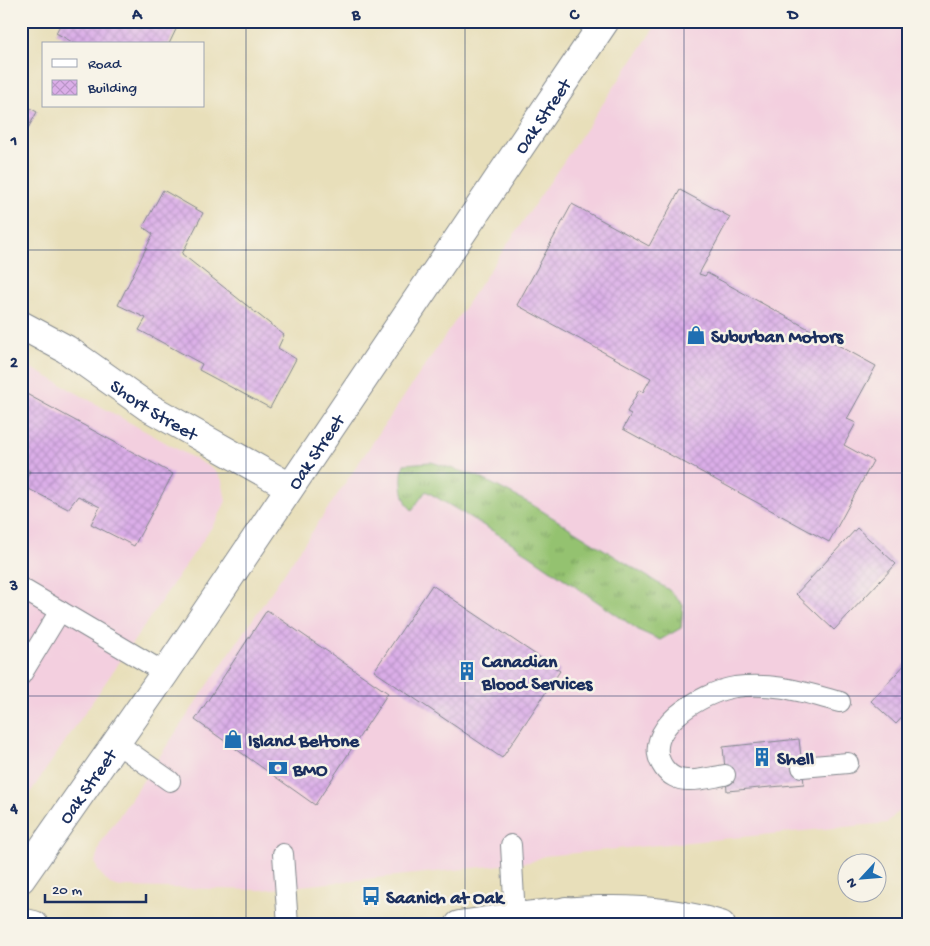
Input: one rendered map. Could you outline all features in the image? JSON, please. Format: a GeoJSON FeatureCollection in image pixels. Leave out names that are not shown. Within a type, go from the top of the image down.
{"type":"FeatureCollection","features":[{"type":"Feature","properties":{"kind":"street","name":"Oak Street"},"geometry":{"type":"LineString","coordinates":[[21,879],[165,673],[605,21]]}},
{"type":"Feature","properties":{"kind":"street","name":"Short Street"},"geometry":{"type":"LineString","coordinates":[[21,324],[66,349],[148,407],[290,487]]}},
{"type":"Feature","properties":{"kind":"street"},"geometry":{"type":"LineString","coordinates":[[459,925],[515,917],[576,918],[605,909],[683,915],[721,925]]}},
{"type":"Feature","properties":{"kind":"street"},"geometry":{"type":"LineString","coordinates":[[21,922],[34,925]]}},
{"type":"Feature","properties":{"kind":"lane"},"geometry":{"type":"LineString","coordinates":[[21,588],[165,673]]}},
{"type":"Feature","properties":{"kind":"lane"},"geometry":{"type":"LineString","coordinates":[[21,675],[60,611]]}},
{"type":"Feature","properties":{"kind":"lane"},"geometry":{"type":"LineString","coordinates":[[725,775],[686,780],[674,777],[660,761],[658,740],[663,730],[690,705],[725,690],[775,685],[840,702]]}},
{"type":"Feature","properties":{"kind":"lane"},"geometry":{"type":"LineString","coordinates":[[116,742],[170,781]]}},
{"type":"Feature","properties":{"kind":"lane"},"geometry":{"type":"LineString","coordinates":[[802,767],[848,764]]}},
{"type":"Feature","properties":{"kind":"lane"},"geometry":{"type":"LineString","coordinates":[[511,845],[515,917]]}},
{"type":"Feature","properties":{"kind":"lane"},"geometry":{"type":"LineString","coordinates":[[283,854],[288,925]]}},
{"type":"Feature","properties":{"kind":"shaded area"},"geometry":{"type":"Polygon","coordinates":[[[659,21],[909,21],[909,800],[887,823],[544,856],[531,862],[261,890],[121,887],[111,885],[98,871],[95,862],[100,844],[659,21]]]}},
{"type":"Feature","properties":{"kind":"shaded area"},"geometry":{"type":"Polygon","coordinates":[[[21,362],[215,470],[222,480],[226,501],[218,518],[21,806],[21,362]]]}},
{"type":"Feature","properties":{"kind":"green space"},"geometry":{"type":"Polygon","coordinates":[[[431,462],[477,476],[531,504],[669,590],[683,605],[681,628],[660,640],[640,631],[506,539],[426,491],[412,510],[408,506],[402,488],[404,464],[431,462]]]}},
{"type":"Feature","properties":{"kind":"building"},"geometry":{"type":"Polygon","coordinates":[[[62,21],[180,21],[170,42],[72,42],[56,33],[62,21]]]}},
{"type":"Feature","properties":{"kind":"building"},"geometry":{"type":"Polygon","coordinates":[[[21,103],[37,112],[21,141],[21,103]]]}},
{"type":"Feature","properties":{"kind":"building"},"geometry":{"type":"Polygon","coordinates":[[[163,190],[203,213],[182,254],[284,335],[278,348],[296,359],[270,408],[199,370],[202,364],[139,330],[146,318],[118,305],[153,234],[143,227],[163,190]]]}},
{"type":"Feature","properties":{"kind":"building","name":"Suburban Motors"},"geometry":{"type":"Polygon","coordinates":[[[680,190],[730,217],[699,274],[705,276],[707,273],[876,366],[847,419],[856,423],[844,445],[873,461],[829,542],[623,429],[631,414],[627,412],[639,390],[643,392],[651,378],[517,305],[572,204],[649,246],[680,190]]]}},
{"type":"Feature","properties":{"kind":"building"},"geometry":{"type":"Polygon","coordinates":[[[21,391],[173,474],[134,546],[91,524],[100,507],[78,496],[68,509],[23,486],[30,471],[21,466],[21,391]]]}},
{"type":"Feature","properties":{"kind":"building"},"geometry":{"type":"Polygon","coordinates":[[[857,528],[896,564],[834,630],[796,594],[857,528]]]}},
{"type":"Feature","properties":{"kind":"building","name":"Canadian Blood Services"},"geometry":{"type":"Polygon","coordinates":[[[432,585],[560,671],[502,758],[374,671],[432,585]]]}},
{"type":"Feature","properties":{"kind":"building"},"geometry":{"type":"Polygon","coordinates":[[[267,610],[388,693],[315,805],[195,720],[267,610]]]}},
{"type":"Feature","properties":{"kind":"building"},"geometry":{"type":"Polygon","coordinates":[[[909,660],[909,710],[896,724],[871,701],[909,660]]]}},
{"type":"Feature","properties":{"kind":"building","name":"Shell"},"geometry":{"type":"Polygon","coordinates":[[[799,739],[804,784],[727,791],[723,747],[799,739]]]}},
{"type":"Feature","properties":{"kind":"place","name":"Suburban Motors"},"geometry":{"type":"Point","coordinates":[696,335]}},
{"type":"Feature","properties":{"kind":"place","name":"Canadian Blood Services"},"geometry":{"type":"Point","coordinates":[467,671]}},
{"type":"Feature","properties":{"kind":"place","name":"Island Beltone"},"geometry":{"type":"Point","coordinates":[233,739]}},
{"type":"Feature","properties":{"kind":"place","name":"Shell"},"geometry":{"type":"Point","coordinates":[762,757]}},
{"type":"Feature","properties":{"kind":"place","name":"BMO"},"geometry":{"type":"Point","coordinates":[278,768]}},
{"type":"Feature","properties":{"kind":"place","name":"Saanich at Oak"},"geometry":{"type":"Point","coordinates":[371,896]}}]}
